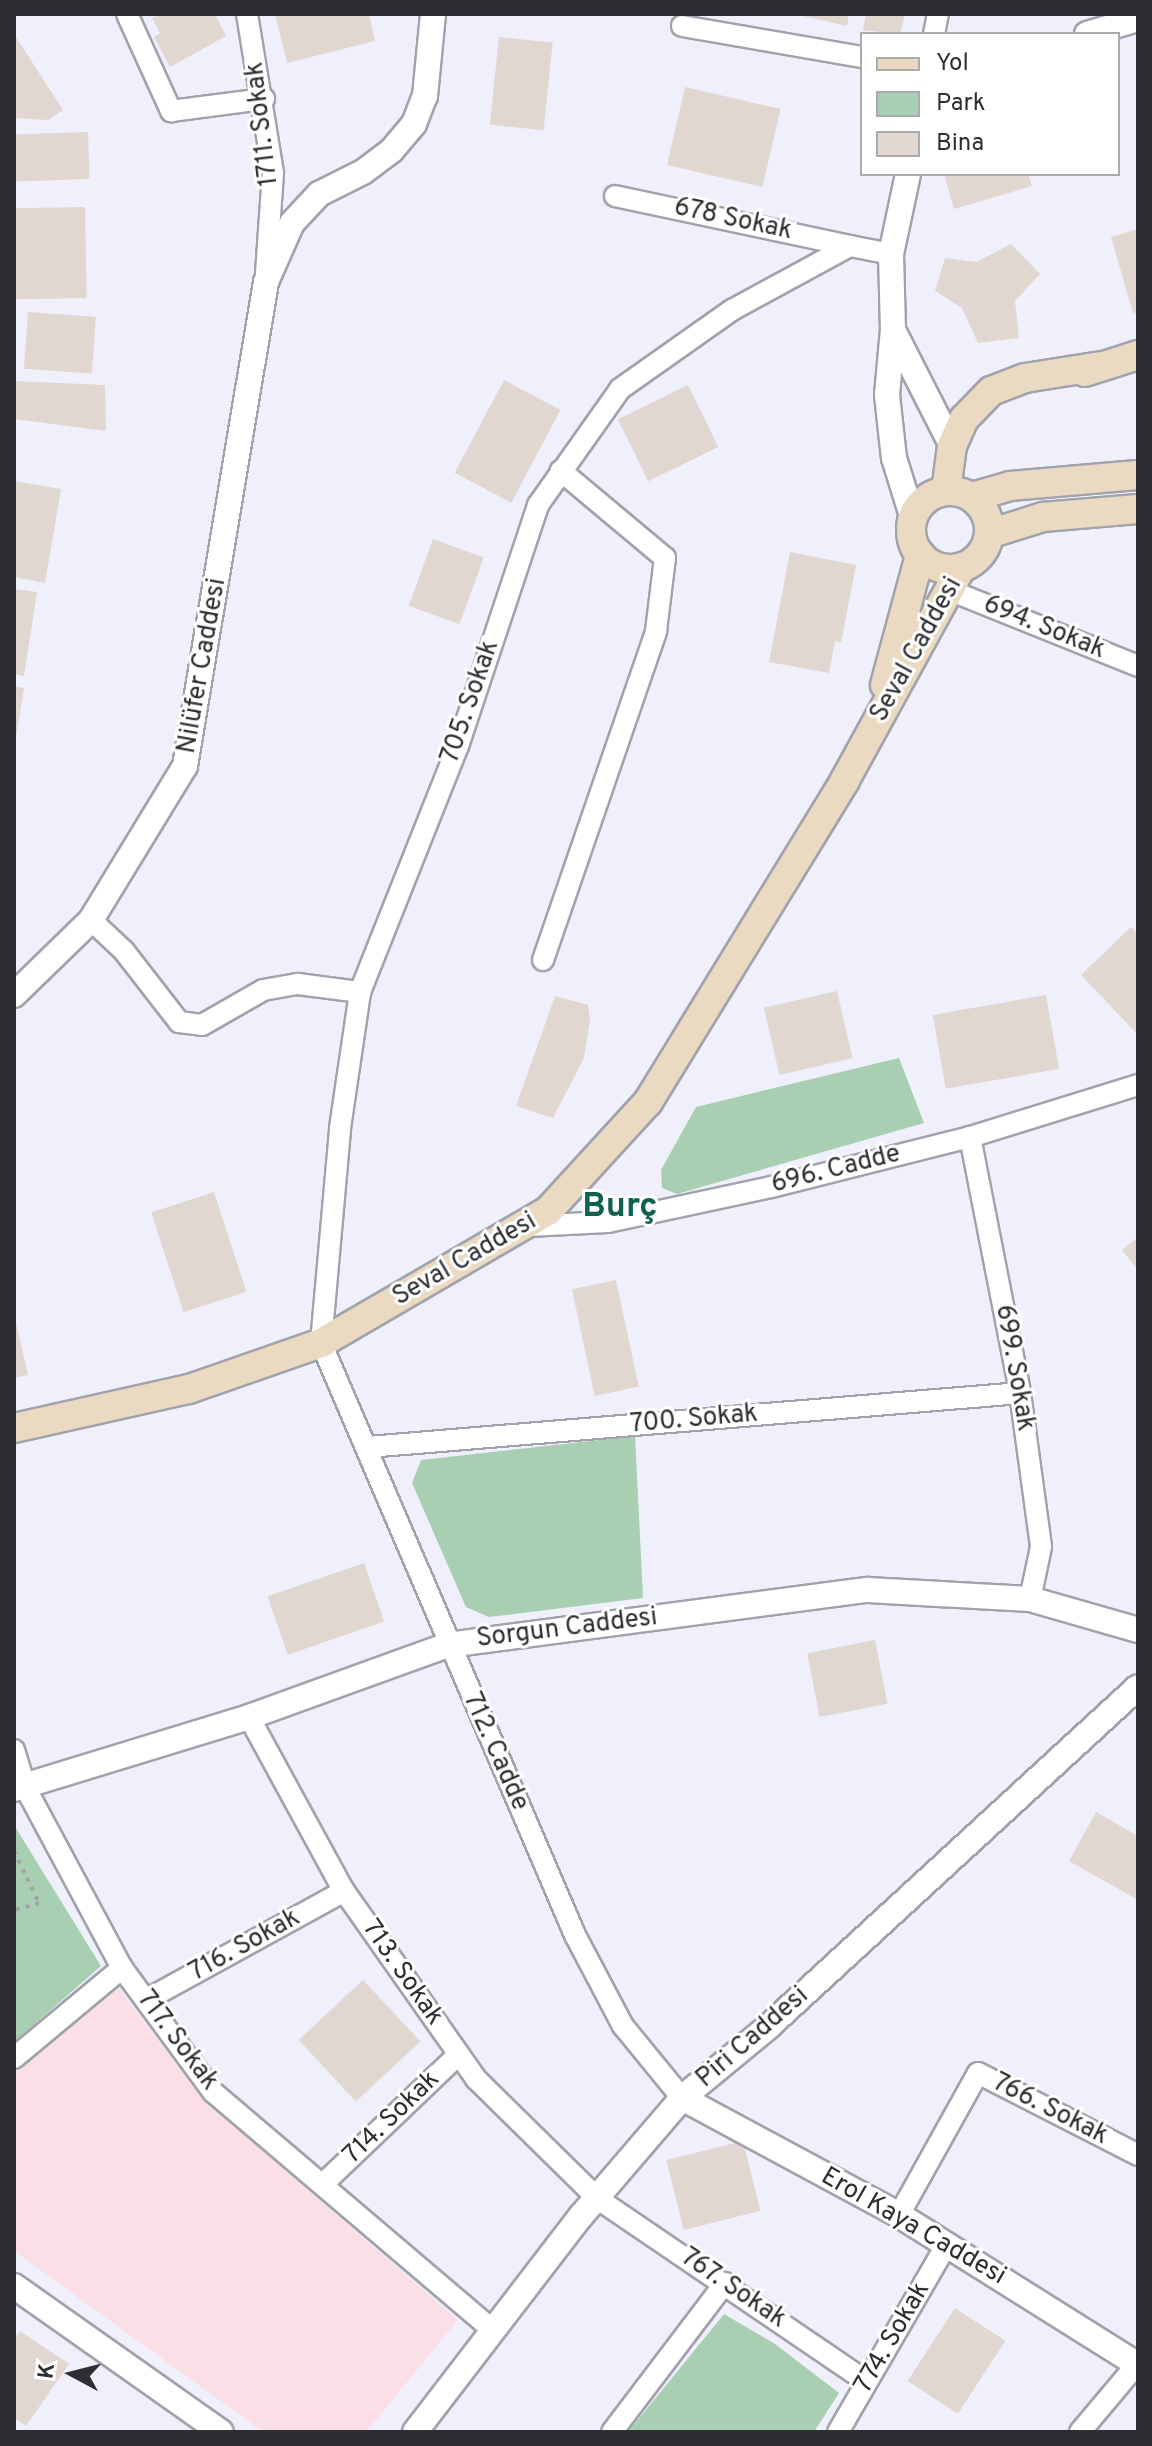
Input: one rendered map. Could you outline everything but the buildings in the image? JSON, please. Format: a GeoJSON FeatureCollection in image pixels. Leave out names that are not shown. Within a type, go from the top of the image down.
{"type":"FeatureCollection","features":[{"type":"Feature","properties":{"kind":"main road"},"geometry":{"type":"LineString","coordinates":[[1138,355],[1101,366],[1025,378],[991,391],[964,419],[952,446],[959,494],[986,513],[989,534],[1043,517],[1138,509]]}},
{"type":"Feature","properties":{"kind":"main road"},"geometry":{"type":"LineString","coordinates":[[913,519],[922,503],[959,494],[1010,486],[1138,475]]}},
{"type":"Feature","properties":{"kind":"main road","name":"Seval Caddesi"},"geometry":{"type":"LineString","coordinates":[[872,732],[920,555],[913,519]]}},
{"type":"Feature","properties":{"kind":"main road","name":"Seval Caddesi"},"geometry":{"type":"LineString","coordinates":[[14,1428],[189,1389],[321,1343],[528,1226],[548,1211],[648,1102],[872,732],[955,579],[980,555],[989,534]]}},
{"type":"Feature","properties":{"kind":"main road","name":"Seval Caddesi"},"geometry":{"type":"LineString","coordinates":[[920,555],[955,579]]}},
{"type":"Feature","properties":{"kind":"street"},"geometry":{"type":"LineString","coordinates":[[127,14],[171,111],[264,99]]}},
{"type":"Feature","properties":{"kind":"street","name":"1711. Sokak"},"geometry":{"type":"LineString","coordinates":[[247,14],[264,99],[273,173],[266,282]]}},
{"type":"Feature","properties":{"kind":"street","name":"Nilüfer Caddesi"},"geometry":{"type":"LineString","coordinates":[[14,995],[91,920],[185,766],[266,282],[292,223],[319,194],[363,172],[392,150],[414,124],[425,96],[433,14]]}},
{"type":"Feature","properties":{"kind":"street"},"geometry":{"type":"LineString","coordinates":[[1094,32],[1138,19]]}},
{"type":"Feature","properties":{"kind":"street"},"geometry":{"type":"LineString","coordinates":[[682,26],[860,57]]}},
{"type":"Feature","properties":{"kind":"street"},"geometry":{"type":"LineString","coordinates":[[908,176],[891,254],[893,329],[887,395],[894,458],[913,519]]}},
{"type":"Feature","properties":{"kind":"street","name":"678 Sokak"},"geometry":{"type":"LineString","coordinates":[[615,196],[850,246]]}},
{"type":"Feature","properties":{"kind":"street"},"geometry":{"type":"LineString","coordinates":[[850,246],[891,254]]}},
{"type":"Feature","properties":{"kind":"street","name":"705. Sokak"},"geometry":{"type":"LineString","coordinates":[[321,1343],[340,1128],[360,992],[458,746],[538,505],[620,389],[732,310],[850,246]]}},
{"type":"Feature","properties":{"kind":"street"},"geometry":{"type":"LineString","coordinates":[[893,329],[952,446]]}},
{"type":"Feature","properties":{"kind":"street"},"geometry":{"type":"LineString","coordinates":[[543,960],[656,631],[665,558],[561,471]]}},
{"type":"Feature","properties":{"kind":"street","name":"694. Sokak"},"geometry":{"type":"LineString","coordinates":[[955,579],[1138,666]]}},
{"type":"Feature","properties":{"kind":"street"},"geometry":{"type":"LineString","coordinates":[[91,920],[124,951],[179,1022],[202,1025],[263,990],[298,984],[360,992]]}},
{"type":"Feature","properties":{"kind":"street","name":"696. Cadde"},"geometry":{"type":"LineString","coordinates":[[528,1226],[608,1222],[970,1137],[1138,1085]]}},
{"type":"Feature","properties":{"kind":"street","name":"699. Sokak"},"geometry":{"type":"LineString","coordinates":[[970,1137],[1020,1393],[1041,1547],[1030,1599]]}},
{"type":"Feature","properties":{"kind":"street","name":"712. Cadde"},"geometry":{"type":"LineString","coordinates":[[321,1343],[575,1935],[623,2026],[682,2098]]}},
{"type":"Feature","properties":{"kind":"street","name":"700. Sokak"},"geometry":{"type":"LineString","coordinates":[[368,1447],[1020,1393]]}},
{"type":"Feature","properties":{"kind":"street","name":"Sorgun Caddesi"},"geometry":{"type":"LineString","coordinates":[[19,1788],[249,1717],[448,1645],[868,1590],[1030,1599],[1138,1630]]}},
{"type":"Feature","properties":{"kind":"street","name":"Piri Caddesi"},"geometry":{"type":"LineString","coordinates":[[415,2432],[493,2330],[682,2098],[768,2027],[1138,1687]]}},
{"type":"Feature","properties":{"kind":"street","name":"713. Sokak"},"geometry":{"type":"LineString","coordinates":[[249,1717],[344,1891],[476,2079],[598,2199]]}},
{"type":"Feature","properties":{"kind":"street","name":"717. Sokak"},"geometry":{"type":"LineString","coordinates":[[14,1750],[19,1788],[122,1968],[213,2092],[325,2182],[493,2330]]}},
{"type":"Feature","properties":{"kind":"street","name":"716. Sokak"},"geometry":{"type":"LineString","coordinates":[[146,2000],[344,1891]]}},
{"type":"Feature","properties":{"kind":"street"},"geometry":{"type":"LineString","coordinates":[[14,2058],[122,1968]]}},
{"type":"Feature","properties":{"kind":"street","name":"714. Sokak"},"geometry":{"type":"LineString","coordinates":[[325,2182],[459,2054]]}},
{"type":"Feature","properties":{"kind":"street","name":"766. Sokak"},"geometry":{"type":"LineString","coordinates":[[899,2215],[978,2073],[1138,2155]]}},
{"type":"Feature","properties":{"kind":"street","name":"Erol Kaya Caddesi"},"geometry":{"type":"LineString","coordinates":[[682,2098],[899,2215],[1138,2364]]}},
{"type":"Feature","properties":{"kind":"street","name":"767. Sokak"},"geometry":{"type":"LineString","coordinates":[[598,2199],[867,2382]]}},
{"type":"Feature","properties":{"kind":"street","name":"774. Sokak"},"geometry":{"type":"LineString","coordinates":[[838,2432],[947,2244]]}},
{"type":"Feature","properties":{"kind":"street"},"geometry":{"type":"LineString","coordinates":[[612,2432],[725,2283]]}},
{"type":"Feature","properties":{"kind":"street"},"geometry":{"type":"LineString","coordinates":[[14,2286],[221,2432]]}},
{"type":"Feature","properties":{"kind":"street"},"geometry":{"type":"LineString","coordinates":[[1080,2432],[1138,2364]]}},
{"type":"Feature","properties":{"kind":"path"},"geometry":{"type":"LineString","coordinates":[[14,1851],[39,1903],[14,1910]]}},
{"type":"Feature","properties":{"kind":"shaded area"},"geometry":{"type":"Polygon","coordinates":[[[116,1985],[202,2098],[458,2320],[366,2432],[263,2432],[14,2251],[14,2075],[116,1985]]]}},
{"type":"Feature","properties":{"kind":"green space"},"geometry":{"type":"Polygon","coordinates":[[[899,1058],[924,1123],[677,1194],[662,1188],[661,1170],[696,1107],[899,1058]]]}},
{"type":"Feature","properties":{"kind":"green space"},"geometry":{"type":"Polygon","coordinates":[[[635,1436],[643,1598],[489,1617],[466,1607],[412,1483],[421,1460],[635,1436]]]}},
{"type":"Feature","properties":{"kind":"green space"},"geometry":{"type":"Polygon","coordinates":[[[14,1825],[101,1966],[14,2042],[14,1825]]]}},
{"type":"Feature","properties":{"kind":"green space"},"geometry":{"type":"Polygon","coordinates":[[[724,2314],[775,2344],[839,2393],[814,2432],[628,2432],[724,2314]]]}},
{"type":"Feature","properties":{"kind":"district","name":"Burç"},"geometry":{"type":"Point","coordinates":[620,1208]}}]}
